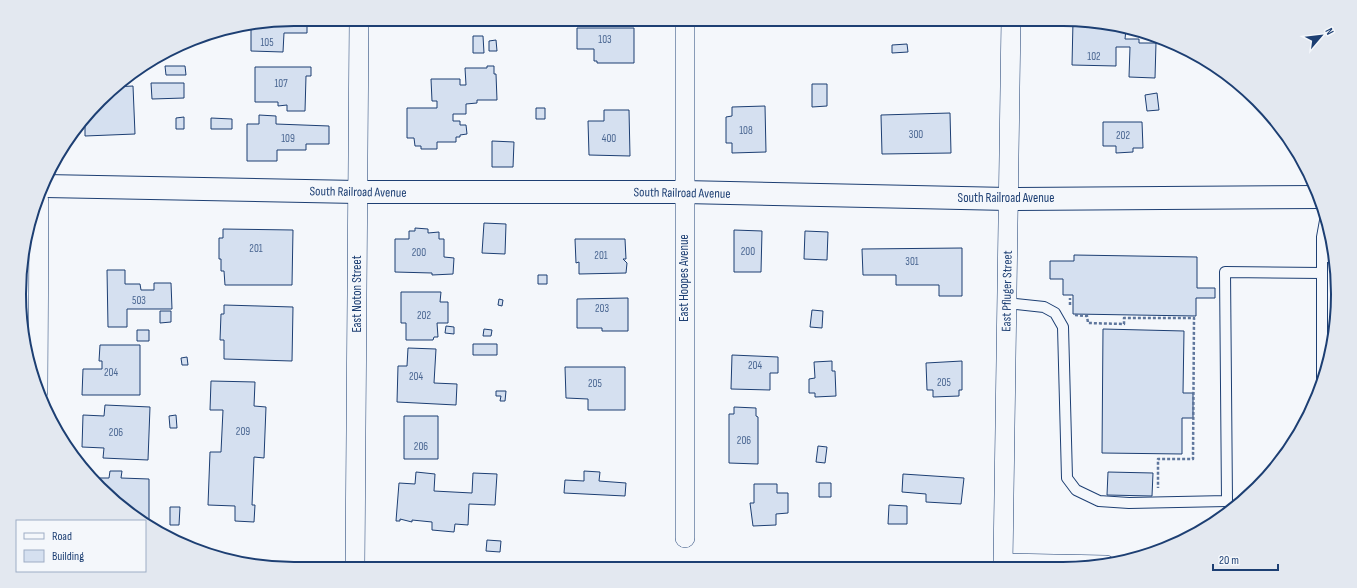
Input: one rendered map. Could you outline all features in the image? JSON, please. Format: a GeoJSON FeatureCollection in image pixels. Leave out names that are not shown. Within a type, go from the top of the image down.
{"type":"FeatureCollection","features":[{"type":"Feature","properties":{"kind":"street","name":"East Noton Street"},"geometry":{"type":"LineString","coordinates":[[356,562],[359,26]]}},
{"type":"Feature","properties":{"kind":"street","name":"East Hoopes Avenue"},"geometry":{"type":"LineString","coordinates":[[684,538],[685,26]]}},
{"type":"Feature","properties":{"kind":"street","name":"East Pfluger Street"},"geometry":{"type":"LineString","coordinates":[[1003,562],[1011,26]]}},
{"type":"Feature","properties":{"kind":"street","name":"South Railroad Avenue"},"geometry":{"type":"LineString","coordinates":[[48,186],[357,192],[684,192],[1008,199],[1313,197]]}},
{"type":"Feature","properties":{"kind":"street"},"geometry":{"type":"LineString","coordinates":[[38,374],[39,212]]}},
{"type":"Feature","properties":{"kind":"lane"},"geometry":{"type":"LineString","coordinates":[[1322,363],[1323,230]]}},
{"type":"Feature","properties":{"kind":"lane"},"geometry":{"type":"LineString","coordinates":[[1322,258],[1329,257]]}},
{"type":"Feature","properties":{"kind":"lane"},"geometry":{"type":"LineString","coordinates":[[1007,303],[1044,307],[1055,314],[1063,327],[1067,478],[1076,490],[1099,501],[1129,503],[1227,501],[1225,272],[1322,273]]}},
{"type":"Feature","properties":{"kind":"path"},"geometry":{"type":"LineString","coordinates":[[1070,298],[1070,309]]}},
{"type":"Feature","properties":{"kind":"path"},"geometry":{"type":"LineString","coordinates":[[1069,315],[1088,316],[1088,323],[1124,324],[1124,318],[1194,318],[1193,459],[1158,459],[1158,502]]}},
{"type":"Feature","properties":{"kind":"building"},"geometry":{"type":"Polygon","coordinates":[[[307,26],[307,33],[284,33],[283,52],[251,51],[251,29],[307,26]]]}},
{"type":"Feature","properties":{"kind":"building"},"geometry":{"type":"Polygon","coordinates":[[[1073,27],[1115,31],[1126,33],[1125,39],[1139,39],[1139,43],[1156,43],[1155,78],[1129,77],[1130,47],[1116,47],[1116,66],[1072,65],[1073,27]]]}},
{"type":"Feature","properties":{"kind":"building"},"geometry":{"type":"Polygon","coordinates":[[[577,28],[634,28],[634,63],[597,63],[597,61],[594,61],[594,49],[577,49],[577,28]]]}},
{"type":"Feature","properties":{"kind":"building"},"geometry":{"type":"Polygon","coordinates":[[[473,36],[483,36],[484,53],[473,53],[473,36]]]}},
{"type":"Feature","properties":{"kind":"building"},"geometry":{"type":"Polygon","coordinates":[[[496,40],[497,51],[489,51],[489,41],[496,40]]]}},
{"type":"Feature","properties":{"kind":"building"},"geometry":{"type":"Polygon","coordinates":[[[907,44],[908,52],[892,53],[892,45],[907,44]]]}},
{"type":"Feature","properties":{"kind":"building"},"geometry":{"type":"Polygon","coordinates":[[[165,66],[185,66],[186,75],[166,75],[165,66]]]}},
{"type":"Feature","properties":{"kind":"building"},"geometry":{"type":"Polygon","coordinates":[[[487,66],[494,66],[494,74],[496,74],[497,100],[477,100],[477,103],[466,104],[466,114],[453,114],[453,121],[460,121],[460,125],[466,125],[467,134],[456,137],[456,142],[437,142],[437,149],[421,149],[421,146],[415,146],[414,138],[407,138],[407,108],[437,108],[437,101],[432,101],[431,79],[460,79],[460,85],[466,85],[465,68],[487,68],[487,66]]]}},
{"type":"Feature","properties":{"kind":"building"},"geometry":{"type":"Polygon","coordinates":[[[255,67],[311,67],[311,76],[306,76],[305,111],[287,111],[287,105],[278,106],[278,102],[255,102],[255,67]]]}},
{"type":"Feature","properties":{"kind":"building"},"geometry":{"type":"Polygon","coordinates":[[[151,83],[184,83],[184,98],[152,99],[151,83]]]}},
{"type":"Feature","properties":{"kind":"building"},"geometry":{"type":"Polygon","coordinates":[[[812,84],[827,84],[827,106],[812,107],[812,84]]]}},
{"type":"Feature","properties":{"kind":"building"},"geometry":{"type":"Polygon","coordinates":[[[125,86],[133,86],[135,134],[85,136],[85,126],[104,104],[125,86]]]}},
{"type":"Feature","properties":{"kind":"building"},"geometry":{"type":"Polygon","coordinates":[[[1157,93],[1159,110],[1147,111],[1145,95],[1157,93]]]}},
{"type":"Feature","properties":{"kind":"building"},"geometry":{"type":"Polygon","coordinates":[[[765,106],[766,152],[732,153],[732,143],[726,143],[726,117],[732,116],[732,107],[765,106]]]}},
{"type":"Feature","properties":{"kind":"building"},"geometry":{"type":"Polygon","coordinates":[[[536,108],[545,108],[545,119],[536,119],[536,108]]]}},
{"type":"Feature","properties":{"kind":"building"},"geometry":{"type":"Polygon","coordinates":[[[604,110],[629,110],[630,156],[589,155],[588,121],[604,121],[604,110]]]}},
{"type":"Feature","properties":{"kind":"building"},"geometry":{"type":"Polygon","coordinates":[[[950,113],[951,153],[882,154],[881,115],[950,113]]]}},
{"type":"Feature","properties":{"kind":"building"},"geometry":{"type":"Polygon","coordinates":[[[259,115],[276,116],[276,124],[329,126],[329,144],[306,144],[306,150],[277,150],[277,161],[247,161],[247,124],[259,124],[259,115]]]}},
{"type":"Feature","properties":{"kind":"building"},"geometry":{"type":"Polygon","coordinates":[[[184,117],[184,129],[176,129],[176,118],[184,117]]]}},
{"type":"Feature","properties":{"kind":"building"},"geometry":{"type":"Polygon","coordinates":[[[211,118],[232,119],[232,129],[211,129],[211,118]]]}},
{"type":"Feature","properties":{"kind":"building"},"geometry":{"type":"Polygon","coordinates":[[[1103,122],[1142,122],[1143,148],[1133,148],[1133,152],[1116,153],[1116,146],[1103,146],[1103,122]]]}},
{"type":"Feature","properties":{"kind":"building"},"geometry":{"type":"Polygon","coordinates":[[[492,141],[514,142],[513,167],[492,167],[492,141]]]}},
{"type":"Feature","properties":{"kind":"building"},"geometry":{"type":"Polygon","coordinates":[[[484,223],[506,224],[505,254],[482,253],[484,223]]]}},
{"type":"Feature","properties":{"kind":"building"},"geometry":{"type":"Polygon","coordinates":[[[415,228],[428,229],[428,233],[439,232],[439,239],[444,239],[444,257],[454,258],[453,274],[432,275],[432,273],[395,272],[395,239],[409,239],[409,231],[415,231],[415,228]]]}},
{"type":"Feature","properties":{"kind":"building"},"geometry":{"type":"Polygon","coordinates":[[[223,229],[293,230],[292,285],[225,285],[224,271],[221,271],[221,259],[219,259],[219,238],[223,238],[223,229]]]}},
{"type":"Feature","properties":{"kind":"building"},"geometry":{"type":"Polygon","coordinates":[[[734,230],[762,231],[761,272],[734,272],[734,230]]]}},
{"type":"Feature","properties":{"kind":"building"},"geometry":{"type":"Polygon","coordinates":[[[805,231],[828,232],[827,260],[804,259],[805,231]]]}},
{"type":"Feature","properties":{"kind":"building"},"geometry":{"type":"Polygon","coordinates":[[[575,239],[625,239],[626,259],[623,259],[627,263],[626,273],[579,274],[579,262],[576,263],[575,239]]]}},
{"type":"Feature","properties":{"kind":"building"},"geometry":{"type":"Polygon","coordinates":[[[962,248],[962,296],[939,296],[939,285],[896,285],[896,275],[863,275],[862,249],[962,248]]]}},
{"type":"Feature","properties":{"kind":"building"},"geometry":{"type":"Polygon","coordinates":[[[1074,255],[1197,257],[1197,288],[1215,288],[1215,298],[1196,298],[1196,316],[1073,314],[1073,295],[1063,295],[1063,279],[1050,279],[1050,261],[1074,261],[1074,255]]]}},
{"type":"Feature","properties":{"kind":"building"},"geometry":{"type":"Polygon","coordinates":[[[107,270],[125,270],[125,284],[140,284],[141,290],[154,290],[154,283],[171,283],[172,309],[127,309],[127,327],[108,327],[107,270]]]}},
{"type":"Feature","properties":{"kind":"building"},"geometry":{"type":"Polygon","coordinates":[[[538,275],[547,275],[547,284],[538,284],[538,275]]]}},
{"type":"Feature","properties":{"kind":"building"},"geometry":{"type":"Polygon","coordinates":[[[401,292],[441,292],[440,302],[448,302],[448,323],[437,323],[438,337],[434,337],[433,340],[406,340],[406,323],[401,323],[401,292]]]}},
{"type":"Feature","properties":{"kind":"building"},"geometry":{"type":"Polygon","coordinates":[[[628,298],[628,331],[602,331],[602,328],[577,328],[577,299],[628,298]]]}},
{"type":"Feature","properties":{"kind":"building"},"geometry":{"type":"Polygon","coordinates":[[[499,299],[503,300],[502,306],[498,305],[499,299]]]}},
{"type":"Feature","properties":{"kind":"building"},"geometry":{"type":"Polygon","coordinates":[[[224,305],[293,307],[292,361],[224,359],[224,340],[220,340],[221,314],[224,314],[224,305]]]}},
{"type":"Feature","properties":{"kind":"building"},"geometry":{"type":"Polygon","coordinates":[[[812,310],[823,311],[822,328],[810,327],[812,310]]]}},
{"type":"Feature","properties":{"kind":"building"},"geometry":{"type":"Polygon","coordinates":[[[160,311],[171,311],[171,322],[160,323],[160,311]]]}},
{"type":"Feature","properties":{"kind":"building"},"geometry":{"type":"Polygon","coordinates":[[[446,326],[454,327],[454,334],[445,333],[446,326]]]}},
{"type":"Feature","properties":{"kind":"building"},"geometry":{"type":"Polygon","coordinates":[[[484,329],[492,330],[491,336],[483,336],[484,329]]]}},
{"type":"Feature","properties":{"kind":"building"},"geometry":{"type":"Polygon","coordinates":[[[1103,329],[1184,331],[1183,393],[1193,393],[1193,418],[1182,418],[1182,454],[1102,453],[1103,329]]]}},
{"type":"Feature","properties":{"kind":"building"},"geometry":{"type":"Polygon","coordinates":[[[137,330],[149,330],[149,341],[137,341],[137,330]]]}},
{"type":"Feature","properties":{"kind":"building"},"geometry":{"type":"Polygon","coordinates":[[[473,344],[497,344],[497,355],[473,355],[473,344]]]}},
{"type":"Feature","properties":{"kind":"building"},"geometry":{"type":"Polygon","coordinates":[[[100,345],[140,345],[140,395],[82,395],[83,369],[102,369],[102,361],[99,361],[100,345]]]}},
{"type":"Feature","properties":{"kind":"building"},"geometry":{"type":"Polygon","coordinates":[[[408,348],[436,349],[434,383],[457,384],[456,405],[397,402],[398,366],[407,366],[408,348]]]}},
{"type":"Feature","properties":{"kind":"building"},"geometry":{"type":"Polygon","coordinates":[[[732,355],[778,357],[778,373],[770,373],[770,390],[731,389],[732,355]]]}},
{"type":"Feature","properties":{"kind":"building"},"geometry":{"type":"Polygon","coordinates":[[[187,357],[188,365],[182,365],[181,358],[187,357]]]}},
{"type":"Feature","properties":{"kind":"building"},"geometry":{"type":"Polygon","coordinates":[[[832,361],[832,371],[835,371],[836,396],[815,397],[815,393],[809,393],[809,379],[815,378],[814,362],[832,361]]]}},
{"type":"Feature","properties":{"kind":"building"},"geometry":{"type":"Polygon","coordinates":[[[962,361],[962,390],[959,390],[959,396],[933,397],[933,390],[927,390],[926,363],[962,361]]]}},
{"type":"Feature","properties":{"kind":"building"},"geometry":{"type":"Polygon","coordinates":[[[565,367],[625,367],[625,410],[588,410],[588,399],[566,398],[565,367]]]}},
{"type":"Feature","properties":{"kind":"building"},"geometry":{"type":"Polygon","coordinates":[[[211,381],[255,382],[254,406],[266,407],[264,458],[254,457],[252,505],[255,505],[254,522],[235,521],[235,506],[208,505],[210,452],[221,452],[223,410],[210,410],[211,381]]]}},
{"type":"Feature","properties":{"kind":"building"},"geometry":{"type":"Polygon","coordinates":[[[496,391],[506,391],[505,401],[500,401],[501,396],[496,396],[496,391]]]}},
{"type":"Feature","properties":{"kind":"building"},"geometry":{"type":"Polygon","coordinates":[[[105,405],[150,407],[148,460],[103,458],[104,448],[82,447],[83,415],[104,416],[105,405]]]}},
{"type":"Feature","properties":{"kind":"building"},"geometry":{"type":"Polygon","coordinates":[[[734,407],[756,408],[756,416],[758,417],[758,464],[729,463],[729,414],[734,414],[734,407]]]}},
{"type":"Feature","properties":{"kind":"building"},"geometry":{"type":"Polygon","coordinates":[[[176,415],[177,428],[170,428],[169,416],[176,415]]]}},
{"type":"Feature","properties":{"kind":"building"},"geometry":{"type":"Polygon","coordinates":[[[404,416],[438,416],[438,459],[404,459],[404,416]]]}},
{"type":"Feature","properties":{"kind":"building"},"geometry":{"type":"Polygon","coordinates":[[[818,446],[827,447],[825,463],[816,462],[818,446]]]}},
{"type":"Feature","properties":{"kind":"building"},"geometry":{"type":"Polygon","coordinates":[[[110,471],[122,471],[121,478],[149,479],[149,519],[131,507],[99,478],[109,478],[110,471]]]}},
{"type":"Feature","properties":{"kind":"building"},"geometry":{"type":"Polygon","coordinates":[[[584,471],[600,472],[599,481],[626,483],[625,496],[564,493],[565,480],[584,481],[584,471]]]}},
{"type":"Feature","properties":{"kind":"building"},"geometry":{"type":"Polygon","coordinates":[[[416,472],[435,474],[434,491],[472,493],[473,473],[497,474],[495,505],[469,504],[468,525],[455,524],[454,532],[432,530],[432,522],[412,520],[412,522],[400,519],[400,521],[396,521],[399,483],[415,484],[416,472]]]}},
{"type":"Feature","properties":{"kind":"building"},"geometry":{"type":"Polygon","coordinates":[[[1108,472],[1153,473],[1152,496],[1107,495],[1108,472]]]}},
{"type":"Feature","properties":{"kind":"building"},"geometry":{"type":"Polygon","coordinates":[[[903,474],[964,478],[961,504],[926,502],[926,494],[902,492],[903,474]]]}},
{"type":"Feature","properties":{"kind":"building"},"geometry":{"type":"Polygon","coordinates":[[[819,483],[831,483],[831,497],[819,497],[819,483]]]}},
{"type":"Feature","properties":{"kind":"building"},"geometry":{"type":"Polygon","coordinates":[[[754,484],[777,484],[777,493],[788,493],[788,513],[776,514],[776,525],[753,526],[750,503],[754,503],[754,484]]]}},
{"type":"Feature","properties":{"kind":"building"},"geometry":{"type":"Polygon","coordinates":[[[889,505],[907,506],[907,524],[888,524],[889,505]]]}},
{"type":"Feature","properties":{"kind":"building"},"geometry":{"type":"Polygon","coordinates":[[[170,507],[180,507],[179,525],[170,525],[170,507]]]}},
{"type":"Feature","properties":{"kind":"building"},"geometry":{"type":"Polygon","coordinates":[[[487,540],[501,541],[500,552],[486,551],[487,540]]]}}]}
